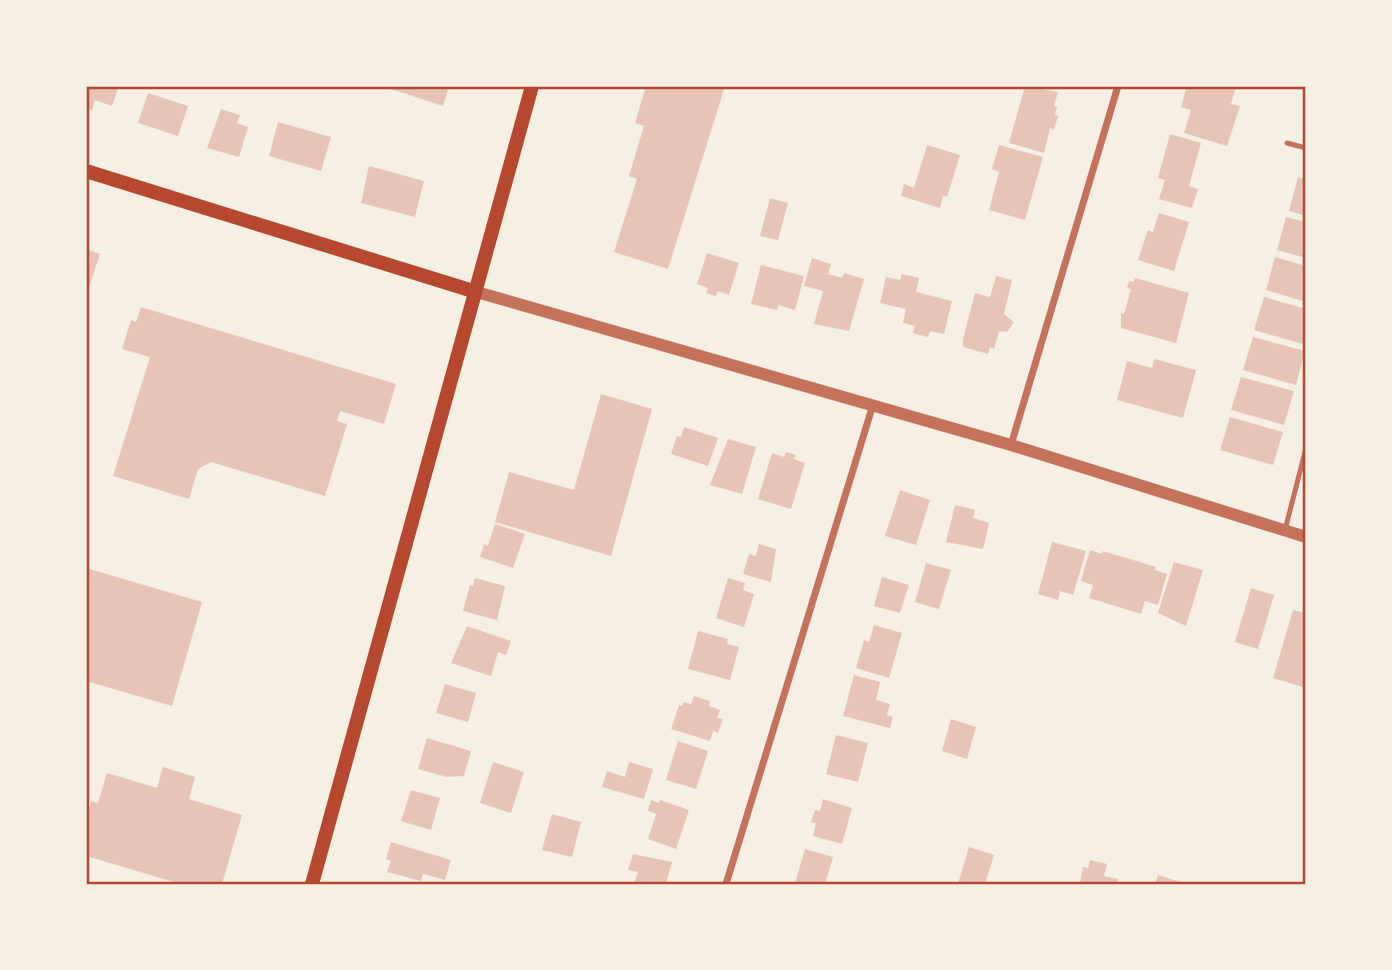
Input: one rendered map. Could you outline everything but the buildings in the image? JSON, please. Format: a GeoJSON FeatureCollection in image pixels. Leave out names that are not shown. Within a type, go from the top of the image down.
{"type":"FeatureCollection","features":[{"type":"Feature","properties":{"kind":"main road"},"geometry":{"type":"LineString","coordinates":[[312,884],[473,291],[532,86]]}},
{"type":"Feature","properties":{"kind":"main road"},"geometry":{"type":"LineString","coordinates":[[86,171],[473,291]]}},
{"type":"Feature","properties":{"kind":"street"},"geometry":{"type":"LineString","coordinates":[[1011,445],[1118,86]]}},
{"type":"Feature","properties":{"kind":"street"},"geometry":{"type":"LineString","coordinates":[[473,291],[872,408],[1011,445],[1306,537]]}},
{"type":"Feature","properties":{"kind":"street"},"geometry":{"type":"LineString","coordinates":[[726,884],[872,408]]}},
{"type":"Feature","properties":{"kind":"lane"},"geometry":{"type":"LineString","coordinates":[[1287,143],[1306,148]]}},
{"type":"Feature","properties":{"kind":"lane"},"geometry":{"type":"LineString","coordinates":[[1285,530],[1306,448]]}}]}
